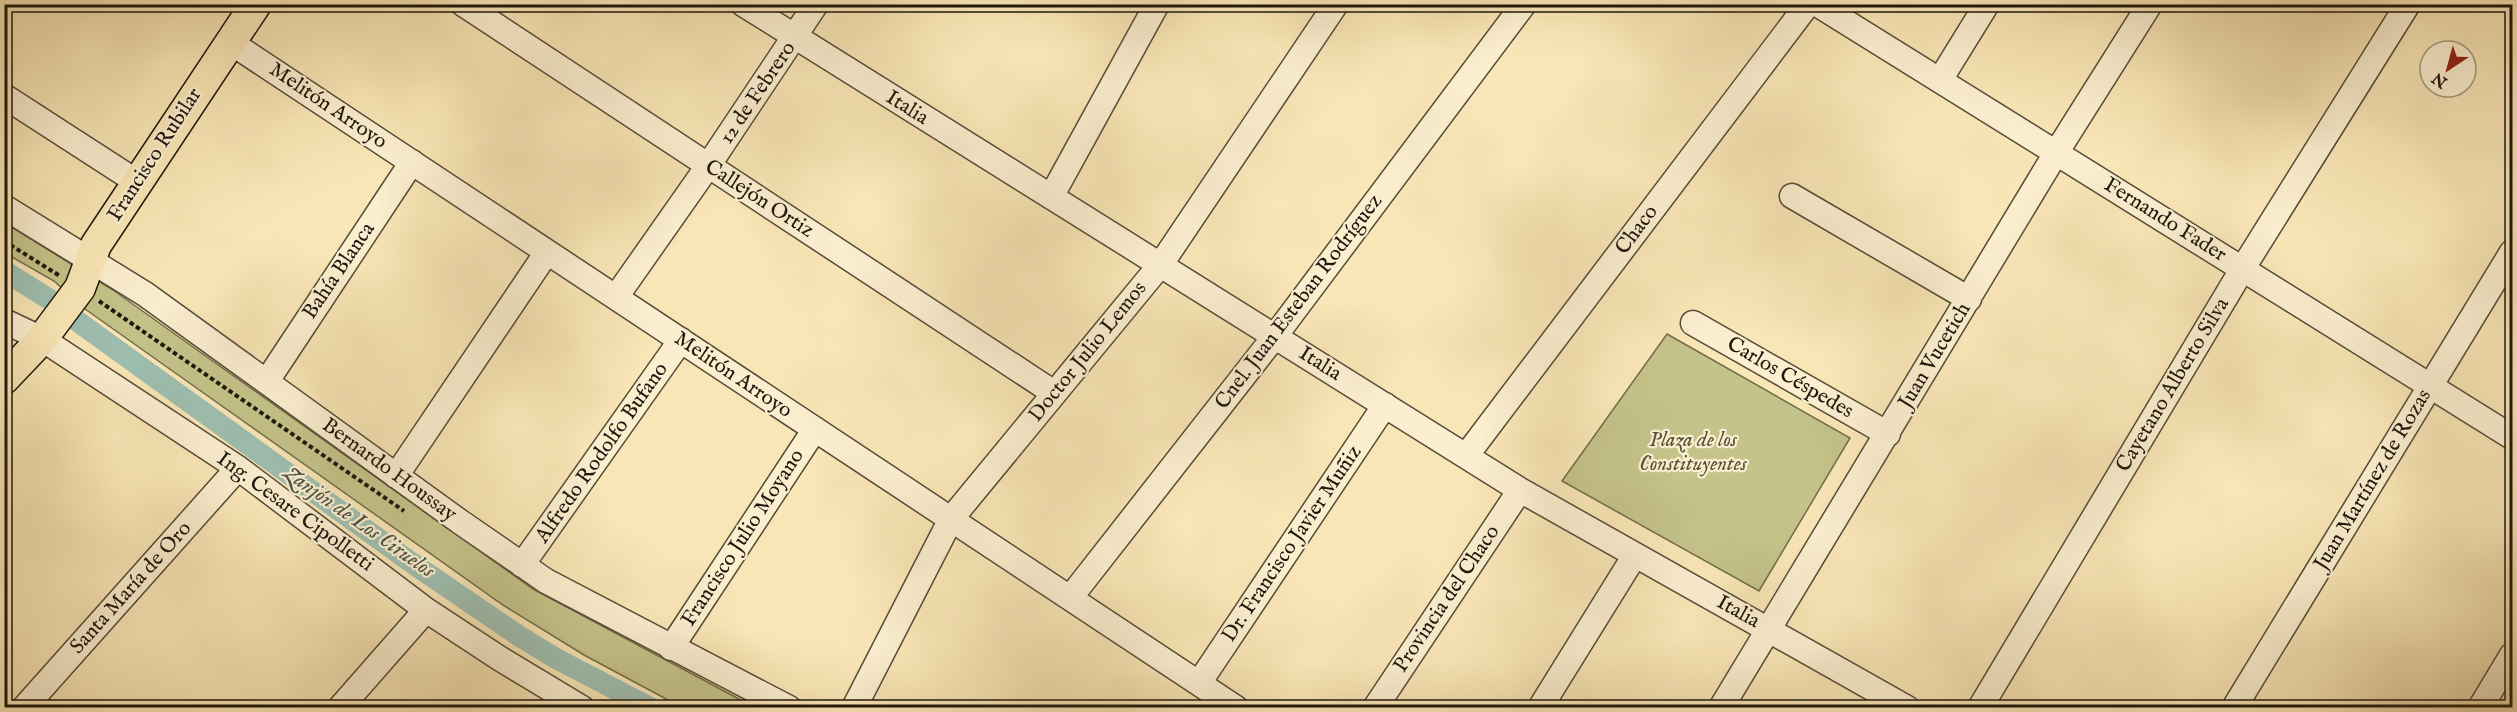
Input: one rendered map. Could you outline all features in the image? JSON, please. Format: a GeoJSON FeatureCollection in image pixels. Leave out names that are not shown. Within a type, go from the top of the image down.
{"type":"FeatureCollection","features":[{"type":"Feature","properties":{"kind":"main road","name":"Francisco Rubilar"},"geometry":{"type":"LineString","coordinates":[[4,380],[42,339],[80,288],[96,245],[256,4]]}},
{"type":"Feature","properties":{"kind":"street","name":"Callejón Ortiz"},"geometry":{"type":"LineString","coordinates":[[464,4],[1054,393]]}},
{"type":"Feature","properties":{"kind":"street","name":"Italia"},"geometry":{"type":"LineString","coordinates":[[743,4],[1520,490],[1907,708]]}},
{"type":"Feature","properties":{"kind":"street","name":"12 de Febrero"},"geometry":{"type":"LineString","coordinates":[[616,297],[708,166],[816,4]]}},
{"type":"Feature","properties":{"kind":"street"},"geometry":{"type":"LineString","coordinates":[[1052,197],[1157,4]]}},
{"type":"Feature","properties":{"kind":"street","name":"Doctor Julio Lemos"},"geometry":{"type":"LineString","coordinates":[[854,708],[951,519],[1161,264],[1336,4]]}},
{"type":"Feature","properties":{"kind":"street","name":"Cnel. Juan Esteban Rodríguez"},"geometry":{"type":"LineString","coordinates":[[1070,598],[1275,336],[1524,4]]}},
{"type":"Feature","properties":{"kind":"street","name":"Chaco"},"geometry":{"type":"LineString","coordinates":[[1466,456],[1808,4]]}},
{"type":"Feature","properties":{"kind":"street","name":"Fernando Fader"},"geometry":{"type":"LineString","coordinates":[[1816,4],[2512,436]]}},
{"type":"Feature","properties":{"kind":"street"},"geometry":{"type":"LineString","coordinates":[[1940,80],[1987,4]]}},
{"type":"Feature","properties":{"kind":"street","name":"Juan Vucetich"},"geometry":{"type":"LineString","coordinates":[[1721,708],[2056,153],[2150,4]]}},
{"type":"Feature","properties":{"kind":"street","name":"Cayetano Alberto Silva"},"geometry":{"type":"LineString","coordinates":[[1980,708],[2242,268],[2408,4]]}},
{"type":"Feature","properties":{"kind":"street","name":"Melitón Arroyo"},"geometry":{"type":"LineString","coordinates":[[230,42],[1236,708]]}},
{"type":"Feature","properties":{"kind":"street"},"geometry":{"type":"LineString","coordinates":[[4,96],[137,182]]}},
{"type":"Feature","properties":{"kind":"street","name":"Bahía Blanca"},"geometry":{"type":"LineString","coordinates":[[267,381],[412,162]]}},
{"type":"Feature","properties":{"kind":"street"},"geometry":{"type":"LineString","coordinates":[[1792,196],[1969,298]]}},
{"type":"Feature","properties":{"kind":"street","name":"Bernardo Houssay"},"geometry":{"type":"LineString","coordinates":[[4,207],[145,294],[522,566],[671,648],[789,708]]}},
{"type":"Feature","properties":{"kind":"street"},"geometry":{"type":"LineString","coordinates":[[396,476],[548,252]]}},
{"type":"Feature","properties":{"kind":"street","name":"Juan Martínez de Rozas"},"geometry":{"type":"LineString","coordinates":[[2234,708],[2512,252]]}},
{"type":"Feature","properties":{"kind":"street","name":"Ing. Cesare Cipolletti"},"geometry":{"type":"LineString","coordinates":[[4,321],[42,339],[238,468],[426,610],[499,658],[582,708]]}},
{"type":"Feature","properties":{"kind":"street","name":"Carlos Céspedes"},"geometry":{"type":"LineString","coordinates":[[1693,323],[1888,434]]}},
{"type":"Feature","properties":{"kind":"street","name":"Alfredo Rodolfo Bufano"},"geometry":{"type":"LineString","coordinates":[[522,566],[681,340]]}},
{"type":"Feature","properties":{"kind":"street","name":"Dr. Francisco Javier Muñiz"},"geometry":{"type":"LineString","coordinates":[[1199,683],[1385,405]]}},
{"type":"Feature","properties":{"kind":"street","name":"Francisco Julio Moyano"},"geometry":{"type":"LineString","coordinates":[[671,648],[815,429]]}},
{"type":"Feature","properties":{"kind":"street","name":"Santa María de Oro"},"geometry":{"type":"LineString","coordinates":[[24,708],[238,468]]}},
{"type":"Feature","properties":{"kind":"street","name":"Provincia del Chaco"},"geometry":{"type":"LineString","coordinates":[[1375,708],[1520,490]]}},
{"type":"Feature","properties":{"kind":"street"},"geometry":{"type":"LineString","coordinates":[[1540,708],[1635,555]]}},
{"type":"Feature","properties":{"kind":"street"},"geometry":{"type":"LineString","coordinates":[[340,708],[426,610]]}},
{"type":"Feature","properties":{"kind":"street"},"geometry":{"type":"LineString","coordinates":[[2480,708],[2512,655]]}},
{"type":"Feature","properties":{"kind":"green space"},"geometry":{"type":"Polygon","coordinates":[[[5,223],[113,290],[533,589],[754,707],[681,707],[584,655],[503,605],[85,309],[54,281],[5,253],[5,223]]]}},
{"type":"Feature","properties":{"kind":"green space","name":"Plaza de los Constituyentes"},"geometry":{"type":"Polygon","coordinates":[[[1667,334],[1850,438],[1759,591],[1562,481],[1667,334]]]}},
{"type":"Feature","properties":{"kind":"waterway","name":"Zanjón de Los Ciruelos"},"geometry":{"type":"LineString","coordinates":[[4,271],[49,299]]}},
{"type":"Feature","properties":{"kind":"waterway","name":"Zanjón de Los Ciruelos"},"geometry":{"type":"LineString","coordinates":[[77,321],[412,563],[519,636],[557,659],[651,708]]}}]}
